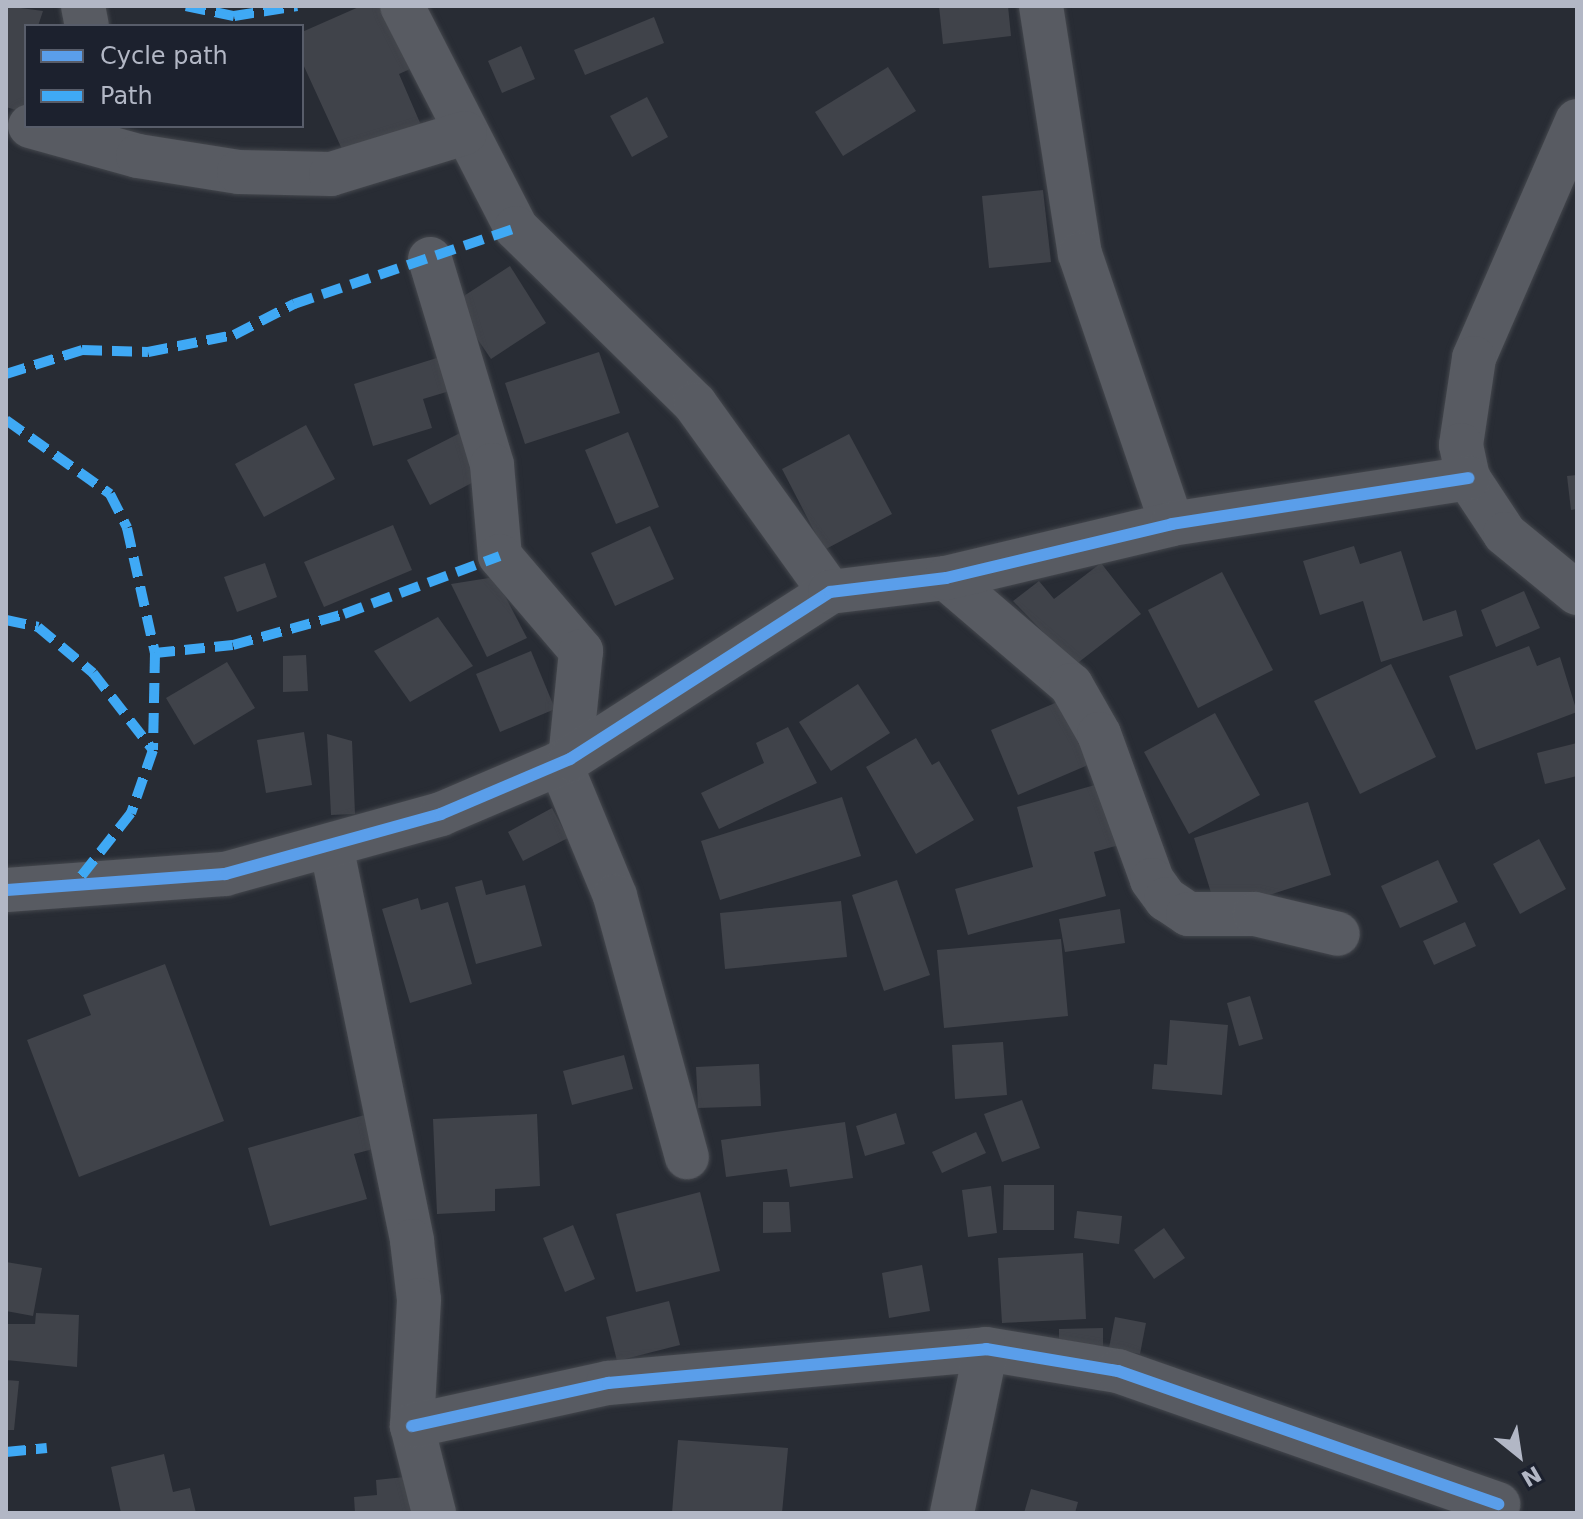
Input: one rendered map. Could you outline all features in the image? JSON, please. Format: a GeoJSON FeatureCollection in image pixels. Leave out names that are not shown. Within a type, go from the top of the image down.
{"type":"FeatureCollection","features":[{"type":"Feature","properties":{"kind":"street"},"geometry":{"type":"LineString","coordinates":[[402,6],[516,228],[695,404],[830,592]]}},
{"type":"Feature","properties":{"kind":"street"},"geometry":{"type":"LineString","coordinates":[[1041,6],[1080,254],[1172,524]]}},
{"type":"Feature","properties":{"kind":"street"},"geometry":{"type":"LineString","coordinates":[[1573,585],[1505,534],[1468,478],[1461,445],[1474,358],[1577,121]]}},
{"type":"Feature","properties":{"kind":"street"},"geometry":{"type":"LineString","coordinates":[[42,128],[132,141],[239,172],[331,174],[465,133]]}},
{"type":"Feature","properties":{"kind":"street"},"geometry":{"type":"LineString","coordinates":[[430,259],[492,465],[500,556],[581,651],[565,761],[615,896],[687,1157]]}},
{"type":"Feature","properties":{"kind":"street"},"geometry":{"type":"LineString","coordinates":[[6,890],[225,874],[332,850],[565,761],[830,592],[946,578],[1172,524],[1468,478]]}},
{"type":"Feature","properties":{"kind":"street"},"geometry":{"type":"LineString","coordinates":[[946,578],[1071,685],[1099,734],[1152,880],[1166,899],[1188,914],[1255,914],[1338,934]]}},
{"type":"Feature","properties":{"kind":"street"},"geometry":{"type":"LineString","coordinates":[[332,850],[412,1241],[419,1300],[412,1426],[434,1513]]}},
{"type":"Feature","properties":{"kind":"street"},"geometry":{"type":"LineString","coordinates":[[412,1426],[608,1383],[986,1349],[1118,1371],[1498,1504]]}},
{"type":"Feature","properties":{"kind":"street"},"geometry":{"type":"LineString","coordinates":[[952,1513],[986,1349]]}},
{"type":"Feature","properties":{"kind":"building"},"geometry":{"type":"Polygon","coordinates":[[[6,6],[43,11],[39,24],[24,24],[24,112],[6,107],[6,6]]]}},
{"type":"Feature","properties":{"kind":"building"},"geometry":{"type":"Polygon","coordinates":[[[361,6],[381,6],[410,69],[399,74],[421,125],[346,158],[304,66],[304,31],[361,6]]]}},
{"type":"Feature","properties":{"kind":"building"},"geometry":{"type":"Polygon","coordinates":[[[939,6],[1008,6],[1011,36],[943,44],[939,6]]]}},
{"type":"Feature","properties":{"kind":"building"},"geometry":{"type":"Polygon","coordinates":[[[654,17],[664,43],[585,75],[574,50],[654,17]]]}},
{"type":"Feature","properties":{"kind":"building"},"geometry":{"type":"Polygon","coordinates":[[[521,46],[535,79],[502,93],[488,61],[521,46]]]}},
{"type":"Feature","properties":{"kind":"building"},"geometry":{"type":"Polygon","coordinates":[[[888,67],[916,111],[843,156],[815,112],[888,67]]]}},
{"type":"Feature","properties":{"kind":"building"},"geometry":{"type":"Polygon","coordinates":[[[647,97],[668,137],[632,157],[610,116],[647,97]]]}},
{"type":"Feature","properties":{"kind":"building"},"geometry":{"type":"Polygon","coordinates":[[[1043,190],[1051,262],[989,268],[982,196],[1043,190]]]}},
{"type":"Feature","properties":{"kind":"building"},"geometry":{"type":"Polygon","coordinates":[[[510,266],[546,323],[491,359],[453,303],[510,266]]]}},
{"type":"Feature","properties":{"kind":"building"},"geometry":{"type":"Polygon","coordinates":[[[599,352],[620,413],[525,444],[505,383],[599,352]]]}},
{"type":"Feature","properties":{"kind":"building"},"geometry":{"type":"Polygon","coordinates":[[[443,356],[453,390],[423,399],[432,428],[373,446],[354,384],[443,356]]]}},
{"type":"Feature","properties":{"kind":"building"},"geometry":{"type":"Polygon","coordinates":[[[306,425],[335,479],[264,517],[235,464],[306,425]]]}},
{"type":"Feature","properties":{"kind":"building"},"geometry":{"type":"Polygon","coordinates":[[[628,432],[659,507],[616,524],[585,450],[628,432]]]}},
{"type":"Feature","properties":{"kind":"building"},"geometry":{"type":"Polygon","coordinates":[[[460,433],[483,477],[430,505],[407,460],[460,433]]]}},
{"type":"Feature","properties":{"kind":"building"},"geometry":{"type":"Polygon","coordinates":[[[849,434],[892,514],[824,550],[782,469],[849,434]]]}},
{"type":"Feature","properties":{"kind":"building"},"geometry":{"type":"Polygon","coordinates":[[[1577,475],[1577,509],[1571,510],[1567,476],[1577,475]]]}},
{"type":"Feature","properties":{"kind":"building"},"geometry":{"type":"Polygon","coordinates":[[[393,525],[412,570],[324,607],[304,562],[393,525]]]}},
{"type":"Feature","properties":{"kind":"building"},"geometry":{"type":"Polygon","coordinates":[[[650,526],[674,579],[615,606],[591,553],[650,526]]]}},
{"type":"Feature","properties":{"kind":"building"},"geometry":{"type":"Polygon","coordinates":[[[1354,546],[1360,564],[1401,551],[1423,621],[1456,610],[1463,636],[1381,662],[1363,601],[1320,615],[1303,561],[1354,546]]]}},
{"type":"Feature","properties":{"kind":"building"},"geometry":{"type":"Polygon","coordinates":[[[265,563],[277,597],[237,612],[224,577],[265,563]]]}},
{"type":"Feature","properties":{"kind":"building"},"geometry":{"type":"Polygon","coordinates":[[[1101,563],[1141,614],[1075,665],[1013,601],[1039,581],[1054,599],[1101,563]]]}},
{"type":"Feature","properties":{"kind":"building"},"geometry":{"type":"Polygon","coordinates":[[[1222,572],[1273,670],[1198,708],[1148,610],[1222,572]]]}},
{"type":"Feature","properties":{"kind":"building"},"geometry":{"type":"Polygon","coordinates":[[[495,577],[527,638],[487,657],[451,584],[495,577]]]}},
{"type":"Feature","properties":{"kind":"building"},"geometry":{"type":"Polygon","coordinates":[[[1524,591],[1540,628],[1496,647],[1481,610],[1524,591]]]}},
{"type":"Feature","properties":{"kind":"building"},"geometry":{"type":"Polygon","coordinates":[[[438,617],[473,666],[410,702],[374,651],[438,617]]]}},
{"type":"Feature","properties":{"kind":"building"},"geometry":{"type":"Polygon","coordinates":[[[1529,646],[1537,666],[1560,657],[1577,712],[1476,750],[1449,676],[1529,646]]]}},
{"type":"Feature","properties":{"kind":"building"},"geometry":{"type":"Polygon","coordinates":[[[531,651],[555,709],[500,732],[476,674],[531,651]]]}},
{"type":"Feature","properties":{"kind":"building"},"geometry":{"type":"Polygon","coordinates":[[[306,655],[308,691],[283,692],[283,656],[306,655]]]}},
{"type":"Feature","properties":{"kind":"building"},"geometry":{"type":"Polygon","coordinates":[[[227,662],[255,708],[194,745],[166,698],[227,662]]]}},
{"type":"Feature","properties":{"kind":"building"},"geometry":{"type":"Polygon","coordinates":[[[1391,664],[1436,757],[1360,794],[1314,701],[1391,664]]]}},
{"type":"Feature","properties":{"kind":"building"},"geometry":{"type":"Polygon","coordinates":[[[858,684],[890,733],[831,771],[799,722],[858,684]]]}},
{"type":"Feature","properties":{"kind":"building"},"geometry":{"type":"Polygon","coordinates":[[[1067,698],[1095,762],[1018,795],[991,730],[1067,698]]]}},
{"type":"Feature","properties":{"kind":"building"},"geometry":{"type":"Polygon","coordinates":[[[1215,713],[1260,795],[1189,834],[1144,752],[1215,713]]]}},
{"type":"Feature","properties":{"kind":"building"},"geometry":{"type":"Polygon","coordinates":[[[788,727],[817,783],[719,829],[701,793],[764,763],[756,743],[788,727]]]}},
{"type":"Feature","properties":{"kind":"building"},"geometry":{"type":"Polygon","coordinates":[[[304,732],[312,785],[266,793],[257,740],[304,732]]]}},
{"type":"Feature","properties":{"kind":"building"},"geometry":{"type":"Polygon","coordinates":[[[327,734],[352,741],[355,814],[331,815],[327,734]]]}},
{"type":"Feature","properties":{"kind":"building"},"geometry":{"type":"Polygon","coordinates":[[[916,738],[932,765],[939,761],[974,820],[916,854],[866,767],[916,738]]]}},
{"type":"Feature","properties":{"kind":"building"},"geometry":{"type":"Polygon","coordinates":[[[1577,743],[1577,776],[1545,784],[1537,753],[1577,743]]]}},
{"type":"Feature","properties":{"kind":"building"},"geometry":{"type":"Polygon","coordinates":[[[1102,783],[1119,845],[1094,852],[1106,896],[968,935],[955,889],[1033,867],[1017,807],[1102,783]]]}},
{"type":"Feature","properties":{"kind":"building"},"geometry":{"type":"Polygon","coordinates":[[[842,797],[861,856],[720,900],[701,841],[842,797]]]}},
{"type":"Feature","properties":{"kind":"building"},"geometry":{"type":"Polygon","coordinates":[[[1308,802],[1331,875],[1217,912],[1194,838],[1308,802]]]}},
{"type":"Feature","properties":{"kind":"building"},"geometry":{"type":"Polygon","coordinates":[[[552,808],[568,838],[523,861],[508,832],[552,808]]]}},
{"type":"Feature","properties":{"kind":"building"},"geometry":{"type":"Polygon","coordinates":[[[1539,839],[1566,889],[1520,914],[1493,864],[1539,839]]]}},
{"type":"Feature","properties":{"kind":"building"},"geometry":{"type":"Polygon","coordinates":[[[1438,860],[1458,902],[1400,928],[1381,886],[1438,860]]]}},
{"type":"Feature","properties":{"kind":"building"},"geometry":{"type":"Polygon","coordinates":[[[482,880],[486,895],[525,885],[542,946],[476,964],[455,887],[482,880]]]}},
{"type":"Feature","properties":{"kind":"building"},"geometry":{"type":"Polygon","coordinates":[[[897,880],[930,975],[884,991],[852,895],[897,880]]]}},
{"type":"Feature","properties":{"kind":"building"},"geometry":{"type":"Polygon","coordinates":[[[418,898],[421,910],[448,902],[472,984],[410,1003],[382,909],[418,898]]]}},
{"type":"Feature","properties":{"kind":"building"},"geometry":{"type":"Polygon","coordinates":[[[841,901],[847,957],[725,969],[720,913],[841,901]]]}},
{"type":"Feature","properties":{"kind":"building"},"geometry":{"type":"Polygon","coordinates":[[[1120,909],[1125,943],[1065,952],[1059,919],[1120,909]]]}},
{"type":"Feature","properties":{"kind":"building"},"geometry":{"type":"Polygon","coordinates":[[[1465,922],[1476,946],[1434,965],[1423,941],[1465,922]]]}},
{"type":"Feature","properties":{"kind":"building"},"geometry":{"type":"Polygon","coordinates":[[[1061,939],[1068,1016],[944,1028],[937,950],[1061,939]]]}},
{"type":"Feature","properties":{"kind":"building"},"geometry":{"type":"Polygon","coordinates":[[[165,964],[224,1121],[79,1177],[27,1040],[91,1015],[83,995],[165,964]]]}},
{"type":"Feature","properties":{"kind":"building"},"geometry":{"type":"Polygon","coordinates":[[[1250,996],[1263,1039],[1239,1046],[1227,1003],[1250,996]]]}},
{"type":"Feature","properties":{"kind":"building"},"geometry":{"type":"Polygon","coordinates":[[[1170,1020],[1228,1025],[1222,1095],[1152,1089],[1154,1064],[1167,1065],[1170,1020]]]}},
{"type":"Feature","properties":{"kind":"building"},"geometry":{"type":"Polygon","coordinates":[[[1003,1042],[1007,1095],[955,1099],[952,1045],[1003,1042]]]}},
{"type":"Feature","properties":{"kind":"building"},"geometry":{"type":"Polygon","coordinates":[[[624,1055],[633,1089],[572,1105],[563,1071],[624,1055]]]}},
{"type":"Feature","properties":{"kind":"building"},"geometry":{"type":"Polygon","coordinates":[[[759,1064],[761,1106],[698,1108],[696,1067],[759,1064]]]}},
{"type":"Feature","properties":{"kind":"building"},"geometry":{"type":"Polygon","coordinates":[[[1022,1100],[1040,1148],[1002,1162],[984,1114],[1022,1100]]]}},
{"type":"Feature","properties":{"kind":"building"},"geometry":{"type":"Polygon","coordinates":[[[896,1113],[905,1144],[865,1156],[856,1126],[896,1113]]]}},
{"type":"Feature","properties":{"kind":"building"},"geometry":{"type":"Polygon","coordinates":[[[368,1114],[377,1148],[354,1154],[367,1199],[270,1226],[248,1148],[368,1114]]]}},
{"type":"Feature","properties":{"kind":"building"},"geometry":{"type":"Polygon","coordinates":[[[537,1114],[540,1186],[495,1189],[495,1211],[437,1214],[433,1119],[537,1114]]]}},
{"type":"Feature","properties":{"kind":"building"},"geometry":{"type":"Polygon","coordinates":[[[845,1122],[853,1178],[790,1187],[787,1169],[726,1177],[721,1140],[845,1122]]]}},
{"type":"Feature","properties":{"kind":"building"},"geometry":{"type":"Polygon","coordinates":[[[976,1132],[986,1153],[942,1173],[932,1152],[976,1132]]]}},
{"type":"Feature","properties":{"kind":"building"},"geometry":{"type":"Polygon","coordinates":[[[1004,1185],[1054,1185],[1054,1230],[1003,1230],[1004,1185]]]}},
{"type":"Feature","properties":{"kind":"building"},"geometry":{"type":"Polygon","coordinates":[[[991,1186],[997,1233],[968,1237],[962,1190],[991,1186]]]}},
{"type":"Feature","properties":{"kind":"building"},"geometry":{"type":"Polygon","coordinates":[[[700,1192],[720,1271],[636,1292],[616,1214],[700,1192]]]}},
{"type":"Feature","properties":{"kind":"building"},"geometry":{"type":"Polygon","coordinates":[[[763,1202],[789,1202],[791,1232],[763,1233],[763,1202]]]}},
{"type":"Feature","properties":{"kind":"building"},"geometry":{"type":"Polygon","coordinates":[[[1077,1211],[1122,1216],[1119,1244],[1074,1238],[1077,1211]]]}},
{"type":"Feature","properties":{"kind":"building"},"geometry":{"type":"Polygon","coordinates":[[[573,1225],[595,1279],[565,1292],[543,1238],[573,1225]]]}},
{"type":"Feature","properties":{"kind":"building"},"geometry":{"type":"Polygon","coordinates":[[[1164,1228],[1185,1258],[1154,1279],[1134,1250],[1164,1228]]]}},
{"type":"Feature","properties":{"kind":"building"},"geometry":{"type":"Polygon","coordinates":[[[1083,1253],[1086,1319],[1002,1323],[998,1258],[1083,1253]]]}},
{"type":"Feature","properties":{"kind":"building"},"geometry":{"type":"Polygon","coordinates":[[[6,1262],[42,1268],[33,1316],[6,1311],[6,1262]]]}},
{"type":"Feature","properties":{"kind":"building"},"geometry":{"type":"Polygon","coordinates":[[[922,1265],[930,1311],[889,1318],[882,1273],[922,1265]]]}},
{"type":"Feature","properties":{"kind":"building"},"geometry":{"type":"Polygon","coordinates":[[[669,1301],[680,1345],[617,1361],[606,1317],[669,1301]]]}},
{"type":"Feature","properties":{"kind":"building"},"geometry":{"type":"Polygon","coordinates":[[[36,1313],[79,1315],[77,1367],[6,1360],[6,1324],[35,1324],[36,1313]]]}},
{"type":"Feature","properties":{"kind":"building"},"geometry":{"type":"Polygon","coordinates":[[[1115,1317],[1146,1323],[1140,1354],[1109,1348],[1115,1317]]]}},
{"type":"Feature","properties":{"kind":"building"},"geometry":{"type":"Polygon","coordinates":[[[1103,1328],[1103,1354],[1059,1353],[1059,1329],[1103,1328]]]}},
{"type":"Feature","properties":{"kind":"building"},"geometry":{"type":"Polygon","coordinates":[[[6,1380],[19,1381],[14,1430],[6,1430],[6,1380]]]}},
{"type":"Feature","properties":{"kind":"building"},"geometry":{"type":"Polygon","coordinates":[[[678,1440],[788,1448],[782,1513],[672,1513],[678,1440]]]}},
{"type":"Feature","properties":{"kind":"building"},"geometry":{"type":"Polygon","coordinates":[[[164,1454],[173,1492],[190,1488],[196,1513],[121,1513],[111,1467],[164,1454]]]}},
{"type":"Feature","properties":{"kind":"building"},"geometry":{"type":"Polygon","coordinates":[[[414,1476],[417,1513],[355,1513],[354,1497],[377,1495],[376,1480],[414,1476]]]}},
{"type":"Feature","properties":{"kind":"building"},"geometry":{"type":"Polygon","coordinates":[[[1031,1489],[1078,1502],[1075,1513],[1024,1513],[1031,1489]]]}},
{"type":"Feature","properties":{"kind":"marked path"},"geometry":{"type":"LineString","coordinates":[[186,6],[234,16],[297,6]]}},
{"type":"Feature","properties":{"kind":"marked path"},"geometry":{"type":"LineString","coordinates":[[6,374],[82,350],[148,352],[234,335],[294,304],[516,228]]}},
{"type":"Feature","properties":{"kind":"marked path"},"geometry":{"type":"LineString","coordinates":[[6,420],[110,494],[127,528],[155,653],[153,750],[131,813],[76,883]]}},
{"type":"Feature","properties":{"kind":"marked path"},"geometry":{"type":"LineString","coordinates":[[155,653],[233,645],[344,614],[500,556]]}},
{"type":"Feature","properties":{"kind":"marked path"},"geometry":{"type":"LineString","coordinates":[[6,620],[38,627],[93,673],[153,750]]}},
{"type":"Feature","properties":{"kind":"marked path"},"geometry":{"type":"LineString","coordinates":[[6,1452],[47,1448]]}},
{"type":"Feature","properties":{"kind":"cycle path"},"geometry":{"type":"LineString","coordinates":[[6,890],[225,874],[441,814],[570,759],[830,592],[946,578],[1172,524],[1468,478]]}},
{"type":"Feature","properties":{"kind":"cycle path"},"geometry":{"type":"LineString","coordinates":[[412,1426],[608,1383],[986,1349],[1118,1371],[1498,1504]]}}]}
